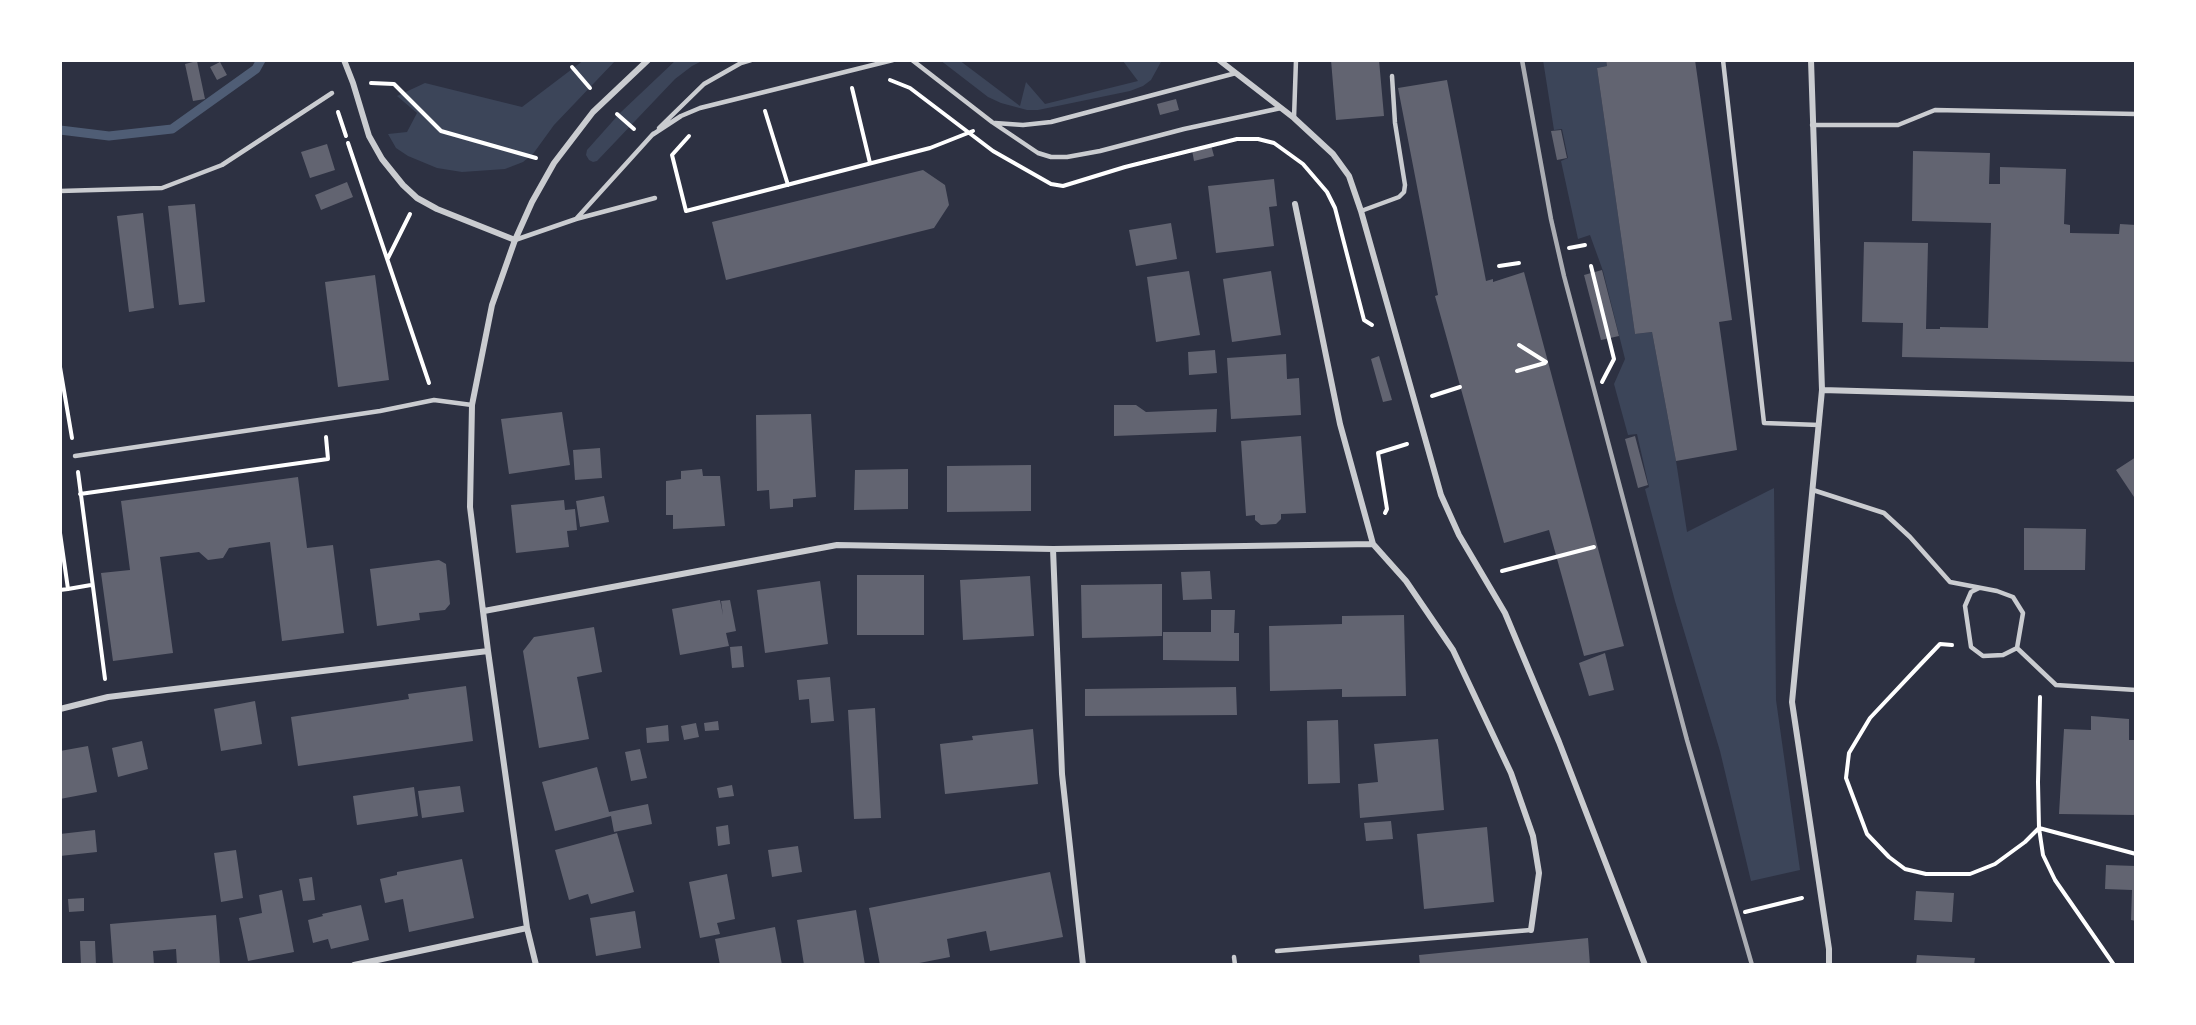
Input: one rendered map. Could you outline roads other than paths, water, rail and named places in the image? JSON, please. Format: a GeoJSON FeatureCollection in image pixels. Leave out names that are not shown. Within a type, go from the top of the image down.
{"type":"FeatureCollection","features":[{"type":"Feature","properties":{"kind":"street"},"geometry":{"type":"LineString","coordinates":[[344,60],[354,83],[369,136],[382,159],[417,198],[436,209],[515,240]]}},
{"type":"Feature","properties":{"kind":"street"},"geometry":{"type":"LineString","coordinates":[[536,965],[527,928],[470,507],[472,405],[492,305],[515,240],[532,202],[554,163],[593,112],[648,60]]}},
{"type":"Feature","properties":{"kind":"street"},"geometry":{"type":"LineString","coordinates":[[1219,60],[1294,118],[1344,166],[1361,211],[1441,495],[1459,535],[1505,613],[1559,742],[1645,965]]}},
{"type":"Feature","properties":{"kind":"street"},"geometry":{"type":"LineString","coordinates":[[1811,60],[1822,390],[1792,702],[1829,949],[1829,965]]}},
{"type":"Feature","properties":{"kind":"street"},"geometry":{"type":"LineString","coordinates":[[1295,204],[1340,424],[1373,544],[1406,581],[1453,650],[1511,773],[1533,837],[1539,873],[1531,930]]}},
{"type":"Feature","properties":{"kind":"street"},"geometry":{"type":"LineString","coordinates":[[1822,390],[2136,399]]}},
{"type":"Feature","properties":{"kind":"street"},"geometry":{"type":"LineString","coordinates":[[484,611],[837,545],[1053,549],[1373,544]]}},
{"type":"Feature","properties":{"kind":"street"},"geometry":{"type":"LineString","coordinates":[[1053,549],[1062,774],[1083,965]]}},
{"type":"Feature","properties":{"kind":"street"},"geometry":{"type":"LineString","coordinates":[[60,709],[108,697],[488,651]]}},
{"type":"Feature","properties":{"kind":"street"},"geometry":{"type":"LineString","coordinates":[[354,965],[527,928]]}},
{"type":"Feature","properties":{"kind":"lane"},"geometry":{"type":"LineString","coordinates":[[576,219],[650,137],[704,84],[722,72],[751,60]]}},
{"type":"Feature","properties":{"kind":"lane"},"geometry":{"type":"LineString","coordinates":[[650,137],[700,108],[893,60]]}},
{"type":"Feature","properties":{"kind":"lane"},"geometry":{"type":"LineString","coordinates":[[912,60],[992,122],[1038,153],[1051,157],[1067,157],[1100,151],[1184,129],[1281,108]]}},
{"type":"Feature","properties":{"kind":"lane"},"geometry":{"type":"LineString","coordinates":[[1294,118],[1296,60]]}},
{"type":"Feature","properties":{"kind":"lane"},"geometry":{"type":"LineString","coordinates":[[1723,60],[1764,423],[1819,425]]}},
{"type":"Feature","properties":{"kind":"lane"},"geometry":{"type":"LineString","coordinates":[[992,122],[1023,125],[1051,122],[1236,73]]}},
{"type":"Feature","properties":{"kind":"lane"},"geometry":{"type":"LineString","coordinates":[[1361,211],[1399,197],[1404,192],[1405,185],[1395,123],[1392,76]]}},
{"type":"Feature","properties":{"kind":"lane"},"geometry":{"type":"LineString","coordinates":[[60,191],[162,188],[222,165],[332,93]]}},
{"type":"Feature","properties":{"kind":"lane"},"geometry":{"type":"LineString","coordinates":[[1812,125],[1898,125],[1935,110],[2136,114]]}},
{"type":"Feature","properties":{"kind":"lane"},"geometry":{"type":"LineString","coordinates":[[515,240],[576,219],[655,198]]}},
{"type":"Feature","properties":{"kind":"lane"},"geometry":{"type":"LineString","coordinates":[[75,456],[380,411],[434,400],[472,405]]}},
{"type":"Feature","properties":{"kind":"lane"},"geometry":{"type":"LineString","coordinates":[[1813,490],[1884,513],[1910,537],[1950,582],[2013,597],[2023,613],[2017,648]]}},
{"type":"Feature","properties":{"kind":"lane"},"geometry":{"type":"LineString","coordinates":[[1979,588],[1971,592],[1965,606],[1971,647],[1983,656],[2003,655],[2017,648]]}},
{"type":"Feature","properties":{"kind":"lane"},"geometry":{"type":"LineString","coordinates":[[2017,648],[2056,685],[2136,690]]}},
{"type":"Feature","properties":{"kind":"lane"},"geometry":{"type":"LineString","coordinates":[[1277,951],[1531,930]]}},
{"type":"Feature","properties":{"kind":"lane"},"geometry":{"type":"LineString","coordinates":[[1234,957],[1235,965]]}},
{"type":"Feature","properties":{"kind":"waterway"},"geometry":{"type":"LineString","coordinates":[[60,130],[109,136],[172,129],[256,69],[261,60]]}},
{"type":"Feature","properties":{"kind":"railway"},"geometry":{"type":"LineString","coordinates":[[1522,60],[1551,219],[1564,276],[1687,740],[1752,965]]}}]}
